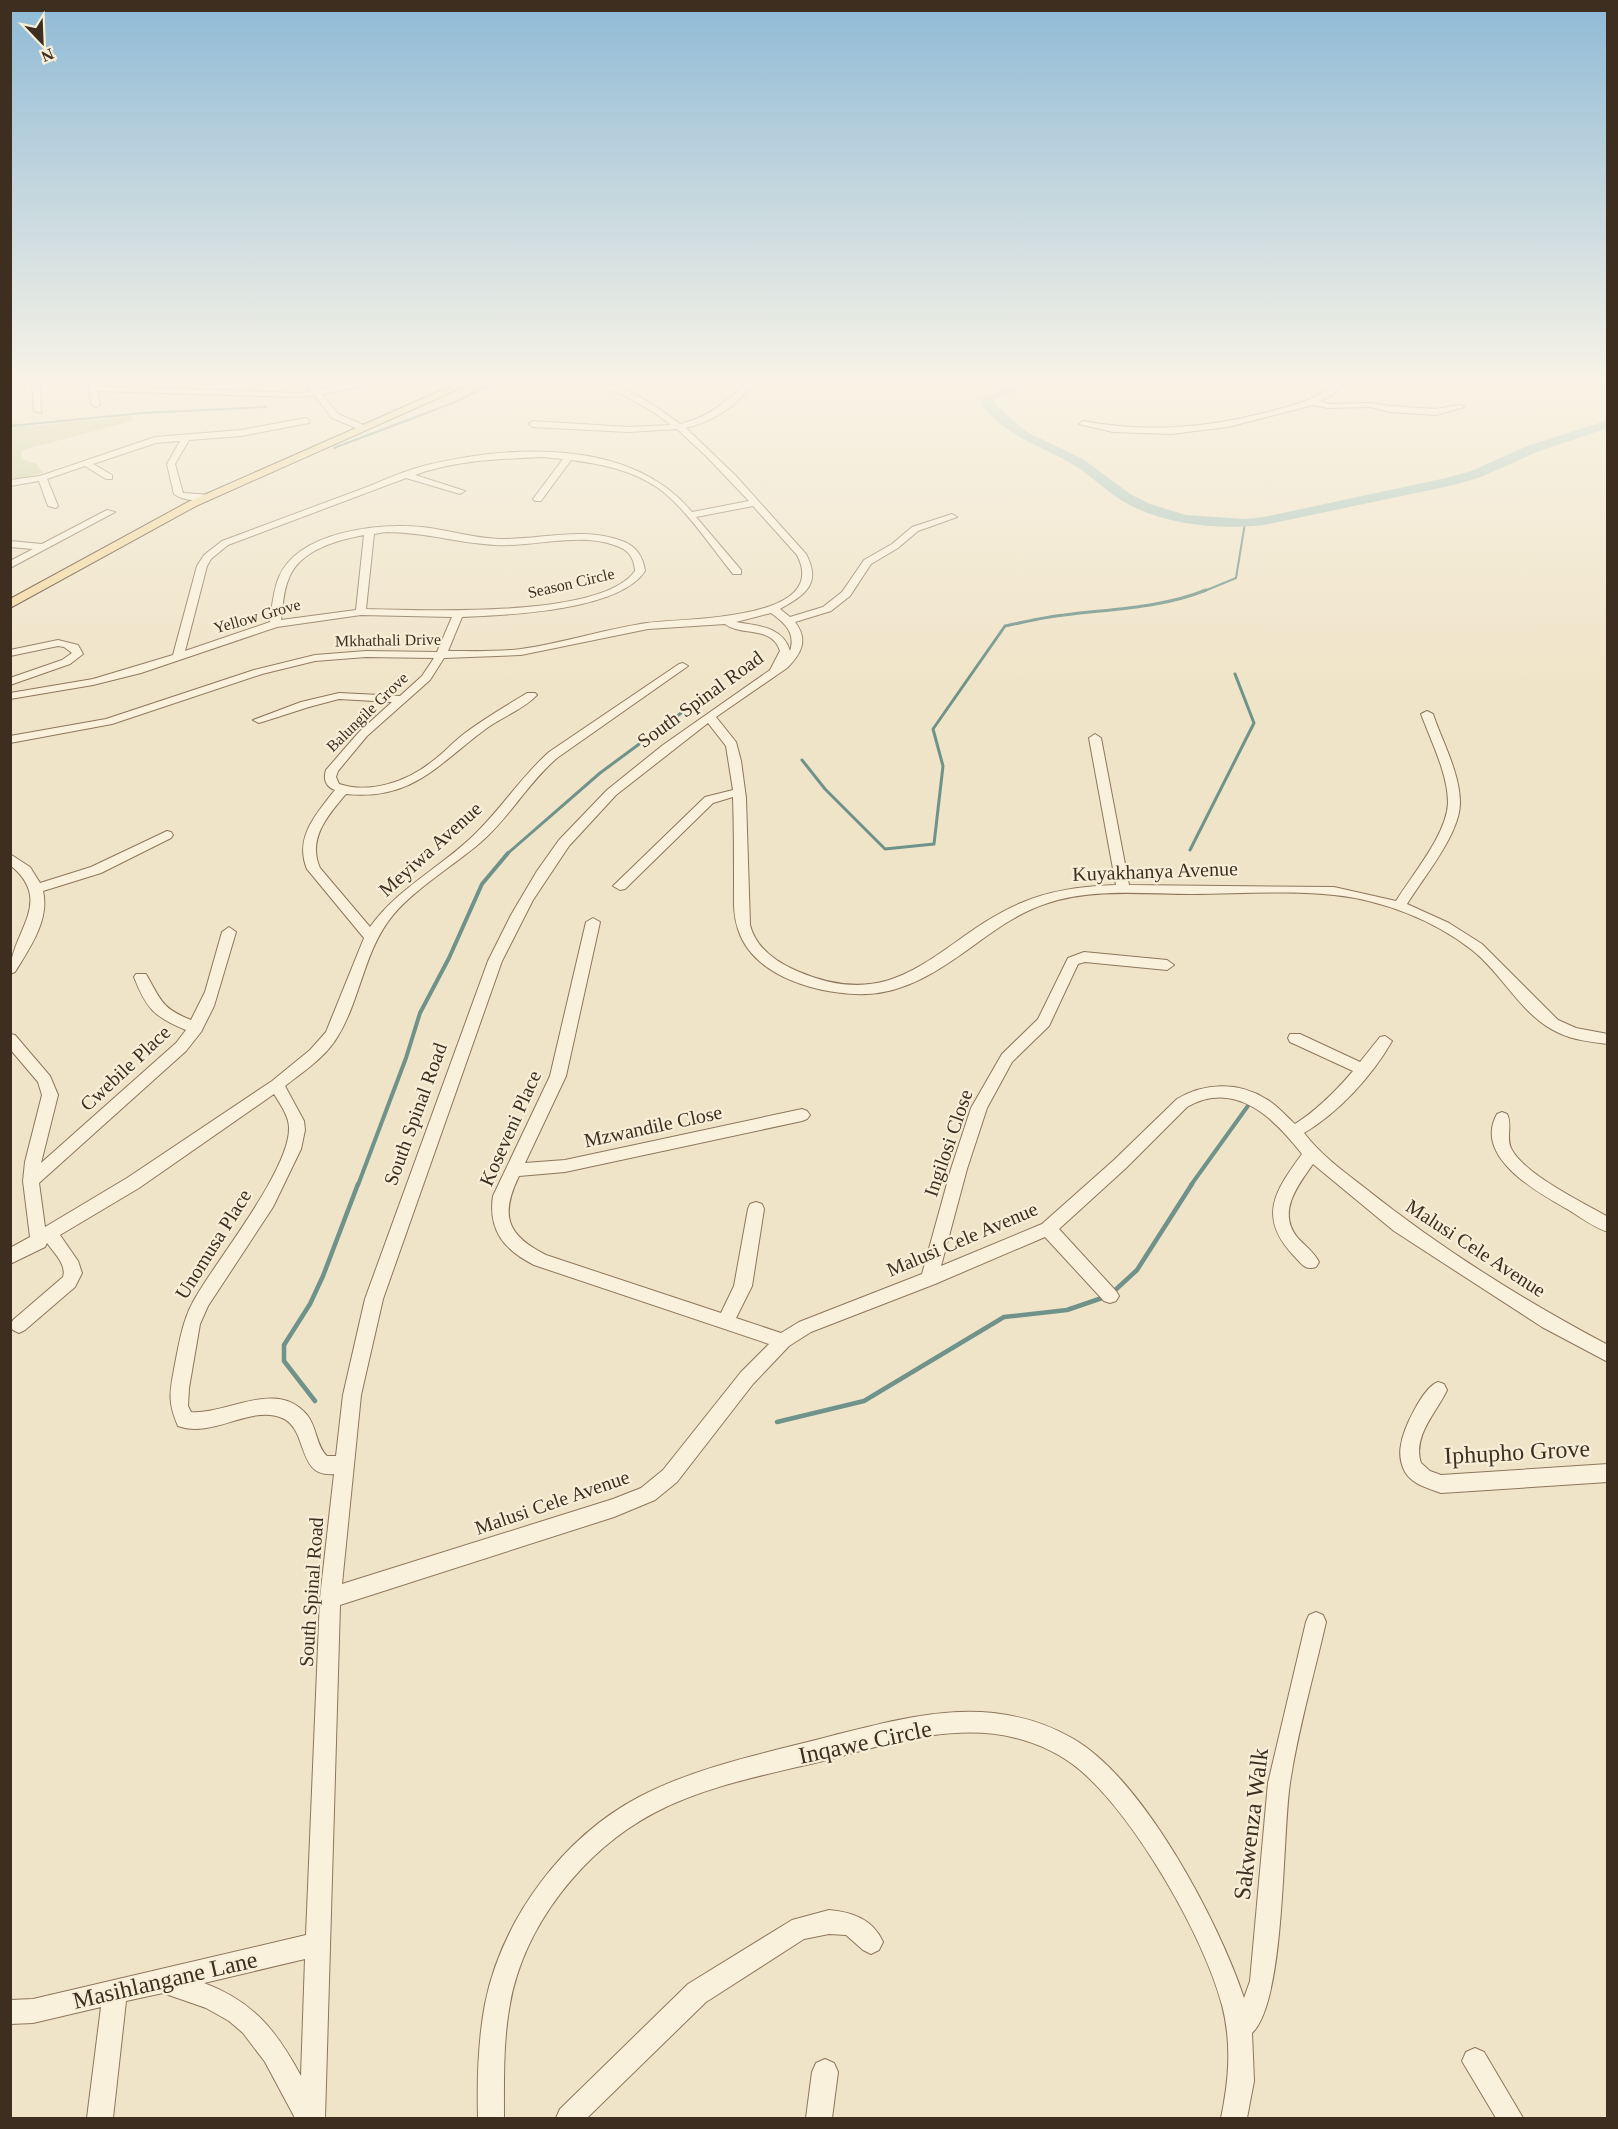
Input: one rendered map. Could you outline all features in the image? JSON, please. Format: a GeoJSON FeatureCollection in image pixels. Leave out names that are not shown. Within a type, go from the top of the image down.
{"type":"FeatureCollection","features":[{"type":"Feature","properties":{"kind":"main road"},"geometry":{"type":"LineString","coordinates":[[10,604],[153,524],[240,482]]}},
{"type":"Feature","properties":{"kind":"street"},"geometry":{"type":"LineString","coordinates":[[44,482],[53,506]]}},
{"type":"Feature","properties":{"kind":"street"},"geometry":{"type":"LineString","coordinates":[[176,482],[179,494],[183,496],[209,496]]}},
{"type":"Feature","properties":{"kind":"street"},"geometry":{"type":"LineString","coordinates":[[178,657],[202,566],[214,551],[236,537],[385,482]]}},
{"type":"Feature","properties":{"kind":"street"},"geometry":{"type":"LineString","coordinates":[[430,482],[460,491]]}},
{"type":"Feature","properties":{"kind":"street"},"geometry":{"type":"LineString","coordinates":[[538,500],[551,482]]}},
{"type":"Feature","properties":{"kind":"street"},"geometry":{"type":"LineString","coordinates":[[655,482],[670,493],[737,572]]}},
{"type":"Feature","properties":{"kind":"street"},"geometry":{"type":"LineString","coordinates":[[734,482],[807,563],[809,572],[807,583],[800,592],[773,609],[788,621],[827,609],[846,594],[856,582],[867,561],[895,546],[915,530],[952,517]]}},
{"type":"Feature","properties":{"kind":"street"},"geometry":{"type":"LineString","coordinates":[[689,515],[754,503]]}},
{"type":"Feature","properties":{"kind":"street"},"geometry":{"type":"LineString","coordinates":[[10,565],[110,512]]}},
{"type":"Feature","properties":{"kind":"street","name":"Season Circle"},"geometry":{"type":"LineString","coordinates":[[275,624],[283,579],[294,561],[315,547],[369,531],[405,528],[502,543],[592,537],[606,539],[630,548],[640,563],[640,571],[628,585],[596,596],[523,610],[458,614]]}},
{"type":"Feature","properties":{"kind":"street"},"geometry":{"type":"LineString","coordinates":[[361,612],[369,531]]}},
{"type":"Feature","properties":{"kind":"street"},"geometry":{"type":"LineString","coordinates":[[10,544],[42,548]]}},
{"type":"Feature","properties":{"kind":"street","name":"Mkhathali Drive"},"geometry":{"type":"LineString","coordinates":[[10,740],[120,719],[258,672],[306,660],[366,654],[441,655],[521,652],[648,626],[750,617],[773,609]]}},
{"type":"Feature","properties":{"kind":"street","name":"Yellow Grove"},"geometry":{"type":"LineString","coordinates":[[10,696],[117,676],[275,624],[361,612],[458,614]]}},
{"type":"Feature","properties":{"kind":"street"},"geometry":{"type":"LineString","coordinates":[[441,655],[458,614]]}},
{"type":"Feature","properties":{"kind":"street"},"geometry":{"type":"LineString","coordinates":[[708,621],[760,629],[777,636],[785,646],[785,651],[772,674]]}},
{"type":"Feature","properties":{"kind":"street","name":"South Spinal Road"},"geometry":{"type":"LineString","coordinates":[[310,2118],[319,1944],[330,1599],[352,1395],[374,1299],[491,972],[516,916],[541,874],[594,810],[636,773],[794,656],[799,646],[798,636],[788,621]]}},
{"type":"Feature","properties":{"kind":"street"},"geometry":{"type":"LineString","coordinates":[[10,653],[56,643],[63,643],[78,651],[75,658],[10,682]]}},
{"type":"Feature","properties":{"kind":"street","name":"Balungile Grove"},"geometry":{"type":"LineString","coordinates":[[342,790],[331,783],[332,770],[348,749],[426,678],[441,655]]}},
{"type":"Feature","properties":{"kind":"street","name":"Meyiwa Avenue"},"geometry":{"type":"LineString","coordinates":[[10,1257],[133,1183],[277,1085],[315,1054],[333,1034],[371,937],[388,912],[419,884],[478,838],[528,779],[553,755],[683,666]]}},
{"type":"Feature","properties":{"kind":"street"},"geometry":{"type":"LineString","coordinates":[[371,937],[314,869],[308,856],[314,828],[342,790],[367,791],[420,774],[434,766],[476,730],[531,695]]}},
{"type":"Feature","properties":{"kind":"street"},"geometry":{"type":"LineString","coordinates":[[259,720],[305,704],[339,696],[402,699]]}},
{"type":"Feature","properties":{"kind":"street"},"geometry":{"type":"LineString","coordinates":[[1399,906],[1445,833],[1454,810],[1451,788],[1427,714]]}},
{"type":"Feature","properties":{"kind":"street","name":"Kuyakhanya Avenue"},"geometry":{"type":"LineString","coordinates":[[710,718],[732,747],[738,792],[744,929],[762,955],[775,966],[800,979],[826,986],[873,988],[894,985],[915,978],[1022,907],[1073,893],[1334,891],[1399,906],[1436,921],[1478,948],[1511,979],[1548,1020],[1562,1029],[1608,1039]]}},
{"type":"Feature","properties":{"kind":"street"},"geometry":{"type":"LineString","coordinates":[[1095,738],[1123,891]]}},
{"type":"Feature","properties":{"kind":"street"},"geometry":{"type":"LineString","coordinates":[[620,886],[709,800],[738,792]]}},
{"type":"Feature","properties":{"kind":"street"},"geometry":{"type":"LineString","coordinates":[[35,889],[96,870],[167,835]]}},
{"type":"Feature","properties":{"kind":"street"},"geometry":{"type":"LineString","coordinates":[[10,858],[24,870],[35,889],[39,908],[35,927],[10,969]]}},
{"type":"Feature","properties":{"kind":"street","name":"Koseveni Place"},"geometry":{"type":"LineString","coordinates":[[593,922],[558,1076],[501,1196],[500,1216],[504,1232],[511,1242],[523,1252],[783,1341]]}},
{"type":"Feature","properties":{"kind":"street","name":"Cwebile Place"},"geometry":{"type":"LineString","coordinates":[[31,1181],[168,1060],[196,1028],[212,999],[229,932]]}},
{"type":"Feature","properties":{"kind":"street","name":"Ingilosi Close"},"geometry":{"type":"LineString","coordinates":[[929,1279],[959,1169],[980,1108],[1007,1058],[1044,1022],[1073,961],[1084,957],[1167,965]]}},
{"type":"Feature","properties":{"kind":"street"},"geometry":{"type":"LineString","coordinates":[[141,977],[147,993],[161,1015],[196,1028]]}},
{"type":"Feature","properties":{"kind":"street"},"geometry":{"type":"LineString","coordinates":[[1295,1038],[1363,1069]]}},
{"type":"Feature","properties":{"kind":"street"},"geometry":{"type":"LineString","coordinates":[[10,1039],[45,1080],[50,1095],[33,1162],[31,1181],[44,1238],[72,1266],[74,1273],[69,1282],[19,1324]]}},
{"type":"Feature","properties":{"kind":"street"},"geometry":{"type":"LineString","coordinates":[[1294,1132],[1316,1119],[1363,1069],[1385,1041]]}},
{"type":"Feature","properties":{"kind":"street","name":"Unomusa Place"},"geometry":{"type":"LineString","coordinates":[[277,1085],[296,1121],[294,1149],[267,1202],[196,1312],[188,1335],[179,1406],[185,1420],[205,1422],[255,1409],[282,1408],[301,1419],[315,1457],[321,1463],[329,1466],[344,1463]]}},
{"type":"Feature","properties":{"kind":"street","name":"Malusi Cele Avenue"},"geometry":{"type":"LineString","coordinates":[[330,1599],[614,1508],[648,1494],[670,1476],[747,1378],[783,1341],[805,1328],[929,1279],[1048,1228],[1120,1164],[1182,1103],[1194,1096],[1214,1091],[1251,1098],[1270,1109],[1294,1132],[1311,1154],[1385,1215],[1427,1245],[1551,1323],[1608,1354]]}},
{"type":"Feature","properties":{"kind":"street","name":"Mzwandile Close"},"geometry":{"type":"LineString","coordinates":[[513,1170],[565,1166],[802,1115]]}},
{"type":"Feature","properties":{"kind":"street"},"geometry":{"type":"LineString","coordinates":[[1502,1118],[1500,1140],[1504,1153],[1519,1168],[1608,1225]]}},
{"type":"Feature","properties":{"kind":"street"},"geometry":{"type":"LineString","coordinates":[[1310,1262],[1286,1233],[1281,1223],[1285,1195],[1311,1154]]}},
{"type":"Feature","properties":{"kind":"street"},"geometry":{"type":"LineString","coordinates":[[725,1322],[743,1286],[756,1209]]}},
{"type":"Feature","properties":{"kind":"street"},"geometry":{"type":"LineString","coordinates":[[1048,1228],[1110,1296]]}},
{"type":"Feature","properties":{"kind":"street","name":"Iphupho Grove"},"geometry":{"type":"LineString","coordinates":[[1438,1390],[1416,1424],[1408,1447],[1414,1470],[1425,1481],[1441,1484],[1608,1473]]}},
{"type":"Feature","properties":{"kind":"street","name":"Sakwenza Walk"},"geometry":{"type":"LineString","coordinates":[[1238,2029],[1250,2018],[1262,1981],[1279,1783],[1316,1622]]}},
{"type":"Feature","properties":{"kind":"street","name":"Inqawe Circle"},"geometry":{"type":"LineString","coordinates":[[491,2118],[492,2057],[499,2000],[512,1958],[538,1906],[576,1859],[598,1837],[646,1805],[689,1786],[894,1731],[975,1722],[1011,1725],[1055,1740],[1086,1760],[1119,1794],[1184,1890],[1206,1929],[1223,1970],[1238,2029],[1241,2063],[1239,2104],[1234,2118]]}},
{"type":"Feature","properties":{"kind":"street"},"geometry":{"type":"LineString","coordinates":[[569,2118],[697,1993],[800,1928],[829,1922],[851,1924],[871,1942]]}},
{"type":"Feature","properties":{"kind":"street","name":"Masihlangane Lane"},"geometry":{"type":"LineString","coordinates":[[10,2012],[33,2011],[319,1944]]}},
{"type":"Feature","properties":{"kind":"street"},"geometry":{"type":"LineString","coordinates":[[162,1980],[221,2002],[257,2030],[282,2065],[310,2118]]}},
{"type":"Feature","properties":{"kind":"street"},"geometry":{"type":"LineString","coordinates":[[100,2118],[115,1992]]}},
{"type":"Feature","properties":{"kind":"street"},"geometry":{"type":"LineString","coordinates":[[1475,2061],[1510,2118]]}},
{"type":"Feature","properties":{"kind":"street"},"geometry":{"type":"LineString","coordinates":[[819,2118],[825,2072]]}},
{"type":"Feature","properties":{"kind":"waterway"},"geometry":{"type":"LineString","coordinates":[[1105,482],[1125,497],[1145,507],[1185,519],[1245,523],[1447,482]]}},
{"type":"Feature","properties":{"kind":"waterway"},"geometry":{"type":"LineString","coordinates":[[1202,592],[1236,578],[1245,523]]}},
{"type":"Feature","properties":{"kind":"waterway"},"geometry":{"type":"LineString","coordinates":[[802,760],[825,789],[885,849],[934,844],[943,766],[933,729],[1005,626],[1042,618],[1172,601],[1206,590]]}},
{"type":"Feature","properties":{"kind":"waterway"},"geometry":{"type":"LineString","coordinates":[[1190,850],[1254,723],[1235,674]]}},
{"type":"Feature","properties":{"kind":"waterway"},"geometry":{"type":"LineString","coordinates":[[508,853],[600,773],[692,705]]}},
{"type":"Feature","properties":{"kind":"waterway"},"geometry":{"type":"LineString","coordinates":[[358,1185],[406,1058],[420,1013],[449,958],[482,884],[508,853]]}},
{"type":"Feature","properties":{"kind":"waterway"},"geometry":{"type":"LineString","coordinates":[[1191,1185],[1250,1103]]}},
{"type":"Feature","properties":{"kind":"waterway"},"geometry":{"type":"LineString","coordinates":[[315,1401],[284,1361],[284,1345],[310,1304],[323,1276],[358,1184]]}},
{"type":"Feature","properties":{"kind":"waterway"},"geometry":{"type":"LineString","coordinates":[[1112,1293],[1137,1270],[1192,1184]]}},
{"type":"Feature","properties":{"kind":"waterway"},"geometry":{"type":"LineString","coordinates":[[777,1422],[864,1401],[1004,1317],[1067,1310],[1105,1297]]}}]}
